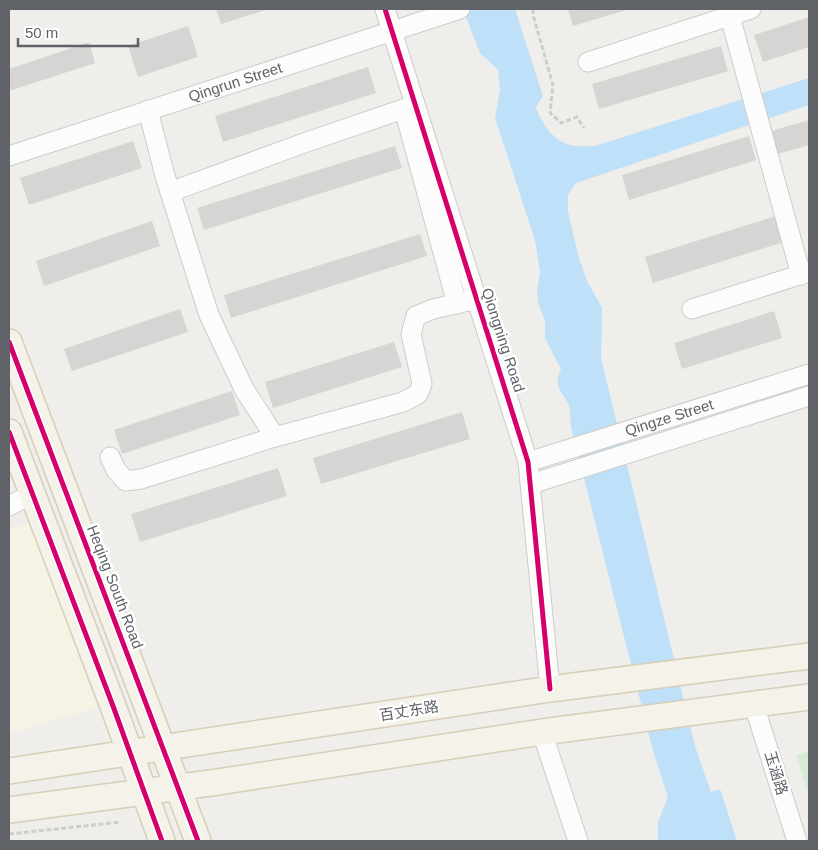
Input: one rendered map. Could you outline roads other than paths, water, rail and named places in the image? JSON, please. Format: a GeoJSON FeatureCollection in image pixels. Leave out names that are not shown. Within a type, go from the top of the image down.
{"type":"FeatureCollection","features":[{"type":"Feature","properties":{"kind":"main road","name":"Heqing South Road"},"geometry":{"type":"LineString","coordinates":[[9,342],[198,841]]}},
{"type":"Feature","properties":{"kind":"main road"},"geometry":{"type":"LineString","coordinates":[[9,432],[162,841]]}},
{"type":"Feature","properties":{"kind":"main road","name":"百丈东路"},"geometry":{"type":"LineString","coordinates":[[9,772],[550,689],[809,656]]}},
{"type":"Feature","properties":{"kind":"main road"},"geometry":{"type":"LineString","coordinates":[[9,810],[218,782],[542,732],[809,697]]}},
{"type":"Feature","properties":{"kind":"street","name":"Qiongning Road"},"geometry":{"type":"LineString","coordinates":[[385,9],[392,30],[410,107],[477,300],[528,462],[550,689]]}},
{"type":"Feature","properties":{"kind":"street"},"geometry":{"type":"LineString","coordinates":[[588,62],[729,12],[751,9]]}},
{"type":"Feature","properties":{"kind":"street","name":"Qingrun Street"},"geometry":{"type":"LineString","coordinates":[[9,156],[455,10]]}},
{"type":"Feature","properties":{"kind":"street"},"geometry":{"type":"LineString","coordinates":[[692,309],[805,273],[729,12]]}},
{"type":"Feature","properties":{"kind":"street"},"geometry":{"type":"LineString","coordinates":[[170,192],[410,107],[457,304]]}},
{"type":"Feature","properties":{"kind":"street"},"geometry":{"type":"LineString","coordinates":[[148,110],[170,192],[209,315],[244,389],[275,437]]}},
{"type":"Feature","properties":{"kind":"street"},"geometry":{"type":"LineString","coordinates":[[110,457],[116,470],[126,481],[141,479],[275,437],[403,402],[418,394],[422,384],[411,334],[416,316],[433,309],[477,300]]}},
{"type":"Feature","properties":{"kind":"street","name":"Qingze Street"},"geometry":{"type":"LineString","coordinates":[[528,462],[809,374]]}},
{"type":"Feature","properties":{"kind":"street","name":"Qingze Street"},"geometry":{"type":"LineString","coordinates":[[531,484],[809,396]]}},
{"type":"Feature","properties":{"kind":"street"},"geometry":{"type":"LineString","coordinates":[[9,506],[32,494]]}},
{"type":"Feature","properties":{"kind":"street","name":"玉涵路"},"geometry":{"type":"LineString","coordinates":[[754,705],[797,841]]}},
{"type":"Feature","properties":{"kind":"street"},"geometry":{"type":"LineString","coordinates":[[542,732],[578,841]]}},
{"type":"Feature","properties":{"kind":"water"},"geometry":{"type":"Polygon","coordinates":[[[463,9],[515,9],[543,96],[536,107],[539,114],[546,127],[556,138],[576,146],[595,146],[809,78],[809,105],[576,183],[568,195],[568,211],[578,255],[587,281],[602,308],[601,358],[695,746],[711,792],[720,789],[737,841],[658,841],[658,822],[668,797],[653,751],[571,427],[569,406],[558,385],[561,369],[545,338],[545,320],[538,303],[537,291],[540,272],[535,240],[495,118],[500,90],[498,70],[480,53],[463,9]]]}}]}
